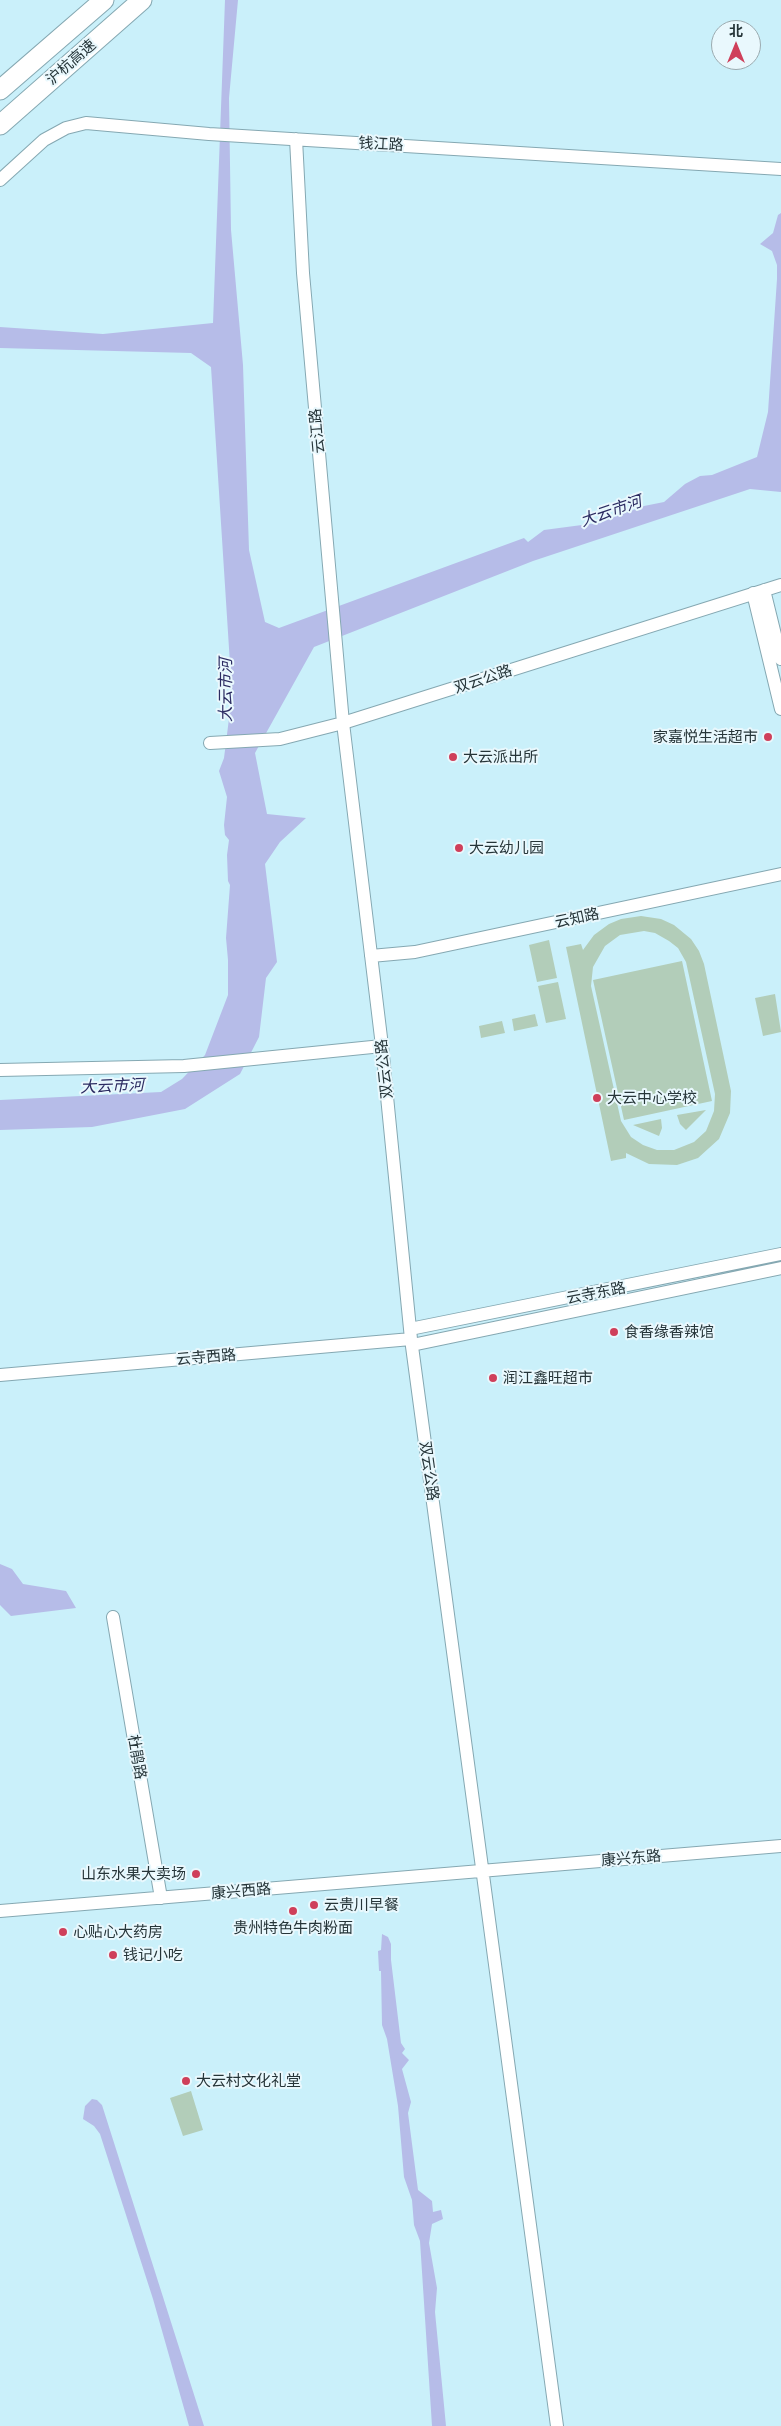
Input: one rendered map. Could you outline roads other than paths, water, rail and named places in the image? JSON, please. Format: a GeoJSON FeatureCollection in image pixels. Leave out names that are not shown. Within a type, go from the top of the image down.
{"type":"FeatureCollection","features":[{"type":"Feature","properties":{"kind":"highway","name":"沪杭高速"},"geometry":{"type":"LineString","coordinates":[[0,90],[104,0]]}},
{"type":"Feature","properties":{"kind":"highway","name":"沪杭高速"},"geometry":{"type":"LineString","coordinates":[[0,125],[142,0]]}},
{"type":"Feature","properties":{"kind":"street","name":"钱江路"},"geometry":{"type":"LineString","coordinates":[[0,180],[44,140],[66,128],[86,123],[296,140],[781,169]]}},
{"type":"Feature","properties":{"kind":"street","name":"云江路"},"geometry":{"type":"LineString","coordinates":[[296,140],[303,274],[343,723]]}},
{"type":"Feature","properties":{"kind":"street","name":"双云公路"},"geometry":{"type":"LineString","coordinates":[[558,2426],[411,1337],[382,1046],[343,723],[781,585]]}},
{"type":"Feature","properties":{"kind":"street"},"geometry":{"type":"LineString","coordinates":[[758,592],[781,658]]}},
{"type":"Feature","properties":{"kind":"street"},"geometry":{"type":"LineString","coordinates":[[758,592],[781,709]]}},
{"type":"Feature","properties":{"kind":"street"},"geometry":{"type":"LineString","coordinates":[[210,743],[280,739],[343,723]]}},
{"type":"Feature","properties":{"kind":"street","name":"云知路"},"geometry":{"type":"LineString","coordinates":[[372,956],[415,952],[781,874]]}},
{"type":"Feature","properties":{"kind":"street"},"geometry":{"type":"LineString","coordinates":[[0,1070],[184,1066],[382,1046]]}},
{"type":"Feature","properties":{"kind":"street","name":"云寺东路"},"geometry":{"type":"LineString","coordinates":[[411,1337],[781,1254]]}},
{"type":"Feature","properties":{"kind":"street","name":"云寺东路"},"geometry":{"type":"LineString","coordinates":[[411,1337],[781,1268]]}},
{"type":"Feature","properties":{"kind":"street","name":"云寺西路"},"geometry":{"type":"LineString","coordinates":[[0,1375],[411,1337]]}},
{"type":"Feature","properties":{"kind":"street","name":"杜鹃路"},"geometry":{"type":"LineString","coordinates":[[113,1617],[161,1898]]}},
{"type":"Feature","properties":{"kind":"street","name":"康兴东路"},"geometry":{"type":"LineString","coordinates":[[482,1870],[781,1846]]}},
{"type":"Feature","properties":{"kind":"street","name":"康兴西路"},"geometry":{"type":"LineString","coordinates":[[0,1912],[482,1870]]}},
{"type":"Feature","properties":{"kind":"water"},"geometry":{"type":"Polygon","coordinates":[[[225,0],[238,0],[229,98],[231,230],[243,365],[249,550],[265,622],[279,628],[524,538],[528,542],[544,530],[597,523],[644,506],[664,502],[685,484],[700,476],[712,475],[757,457],[768,412],[777,279],[777,265],[772,251],[760,244],[773,233],[778,215],[781,213],[781,492],[750,489],[533,561],[314,647],[255,753],[267,814],[306,818],[280,842],[265,864],[277,962],[266,978],[259,1037],[240,1074],[185,1109],[92,1127],[0,1130],[0,1100],[161,1092],[182,1079],[205,1055],[228,995],[226,938],[230,885],[228,881],[227,855],[229,840],[225,835],[224,825],[227,797],[219,771],[224,758],[232,695],[211,367],[191,353],[0,348],[0,327],[103,334],[213,323],[225,0]]]}},
{"type":"Feature","properties":{"kind":"water"},"geometry":{"type":"Polygon","coordinates":[[[0,1564],[12,1569],[23,1584],[66,1591],[76,1608],[11,1616],[0,1605],[0,1564]]]}},
{"type":"Feature","properties":{"kind":"water"},"geometry":{"type":"Polygon","coordinates":[[[382,1934],[388,1937],[391,1944],[391,1960],[401,2043],[405,2049],[402,2053],[409,2060],[402,2069],[411,2102],[408,2113],[418,2190],[432,2201],[433,2212],[441,2210],[443,2219],[432,2224],[429,2243],[437,2288],[435,2312],[446,2426],[432,2426],[420,2241],[414,2225],[412,2200],[404,2177],[398,2106],[387,2039],[382,2025],[381,1971],[379,1971],[378,1951],[381,1950],[382,1934]]]}},
{"type":"Feature","properties":{"kind":"water"},"geometry":{"type":"Polygon","coordinates":[[[92,2099],[97,2100],[102,2105],[204,2426],[189,2426],[153,2299],[100,2134],[94,2126],[83,2119],[85,2106],[92,2099]]]}},
{"type":"Feature","properties":{"kind":"place","name":"家嘉悦生活超市"},"geometry":{"type":"Point","coordinates":[768,737]}},
{"type":"Feature","properties":{"kind":"place","name":"大云派出所"},"geometry":{"type":"Point","coordinates":[453,757]}},
{"type":"Feature","properties":{"kind":"place","name":"大云幼儿园"},"geometry":{"type":"Point","coordinates":[459,848]}},
{"type":"Feature","properties":{"kind":"place","name":"大云中心学校"},"geometry":{"type":"Point","coordinates":[597,1098]}},
{"type":"Feature","properties":{"kind":"place","name":"食香缘香辣馆"},"geometry":{"type":"Point","coordinates":[614,1332]}},
{"type":"Feature","properties":{"kind":"place","name":"润江鑫旺超市"},"geometry":{"type":"Point","coordinates":[493,1378]}},
{"type":"Feature","properties":{"kind":"place","name":"山东水果大卖场"},"geometry":{"type":"Point","coordinates":[196,1874]}},
{"type":"Feature","properties":{"kind":"place","name":"云贵川早餐"},"geometry":{"type":"Point","coordinates":[314,1905]}},
{"type":"Feature","properties":{"kind":"place","name":"贵州特色牛肉粉面"},"geometry":{"type":"Point","coordinates":[293,1911]}},
{"type":"Feature","properties":{"kind":"place","name":"心贴心大药房"},"geometry":{"type":"Point","coordinates":[63,1932]}},
{"type":"Feature","properties":{"kind":"place","name":"钱记小吃"},"geometry":{"type":"Point","coordinates":[113,1955]}},
{"type":"Feature","properties":{"kind":"place","name":"大云村文化礼堂"},"geometry":{"type":"Point","coordinates":[186,2081]}},
{"type":"Feature","properties":{"kind":"water label","name":"大云市河"},"geometry":{"type":"Point","coordinates":[611,511]}},
{"type":"Feature","properties":{"kind":"water label","name":"大云市河"},"geometry":{"type":"Point","coordinates":[226,690]}},
{"type":"Feature","properties":{"kind":"water label","name":"大云市河"},"geometry":{"type":"Point","coordinates":[112,1086]}}]}
